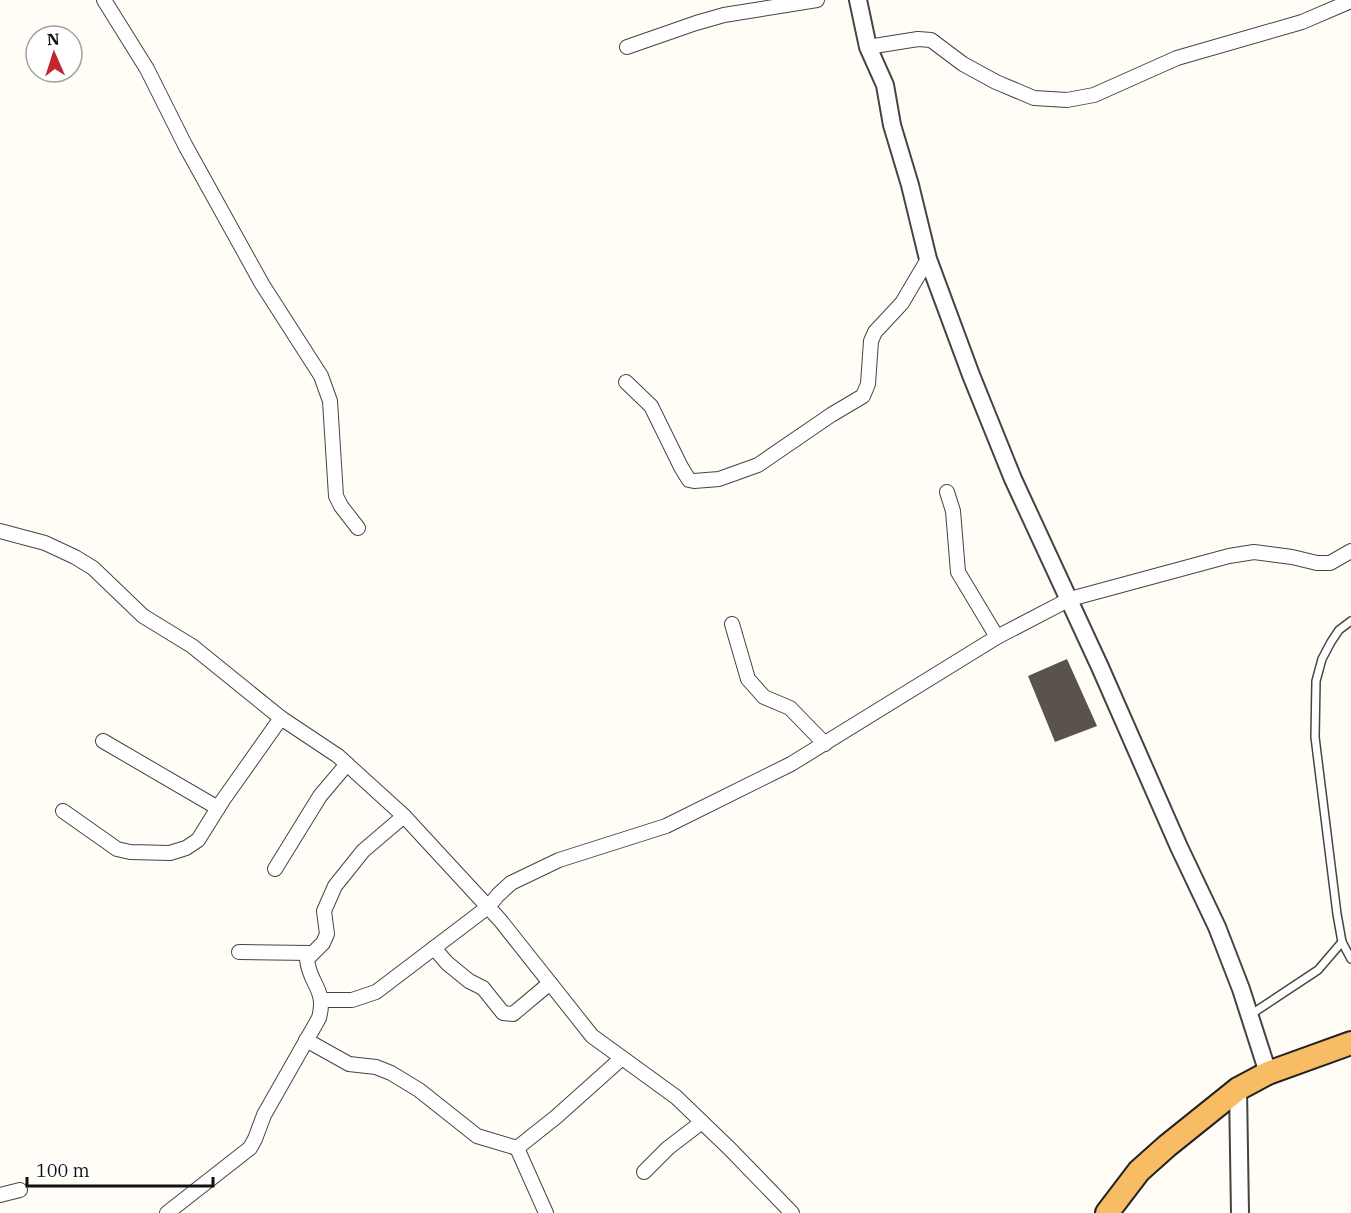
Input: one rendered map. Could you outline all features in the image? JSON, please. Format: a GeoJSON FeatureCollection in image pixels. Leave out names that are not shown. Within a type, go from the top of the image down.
{"type":"FeatureCollection","features":[{"type":"Feature","properties":{"kind":"highway"},"geometry":{"type":"LineString","coordinates":[[1107,1213],[1140,1171],[1167,1146],[1238,1089],[1268,1073],[1351,1043]]}},
{"type":"Feature","properties":{"kind":"street"},"geometry":{"type":"LineString","coordinates":[[104,0],[147,69],[185,145],[262,284],[321,376],[330,401],[336,496],[358,528]]}},
{"type":"Feature","properties":{"kind":"street"},"geometry":{"type":"LineString","coordinates":[[627,46],[724,15],[817,0]]}},
{"type":"Feature","properties":{"kind":"street"},"geometry":{"type":"LineString","coordinates":[[858,0],[868,47],[885,85],[892,125],[910,185],[928,259],[971,375],[1009,468],[1217,927],[1250,1015],[1268,1073]]}},
{"type":"Feature","properties":{"kind":"street"},"geometry":{"type":"LineString","coordinates":[[868,47],[918,39],[931,40],[963,64],[996,82],[1034,98],[1066,100],[1094,94],[1177,58],[1302,22],[1351,1]]}},
{"type":"Feature","properties":{"kind":"street"},"geometry":{"type":"LineString","coordinates":[[626,382],[651,406],[689,480],[694,482],[719,479],[758,465],[863,396],[868,384],[871,341],[875,332],[902,303],[928,259]]}},
{"type":"Feature","properties":{"kind":"street"},"geometry":{"type":"LineString","coordinates":[[947,492],[953,511],[958,572],[997,637]]}},
{"type":"Feature","properties":{"kind":"street"},"geometry":{"type":"LineString","coordinates":[[0,531],[45,543],[93,568],[143,616],[192,646],[281,718],[347,764],[404,816],[488,907],[592,1036],[676,1097],[792,1213]]}},
{"type":"Feature","properties":{"kind":"street"},"geometry":{"type":"LineString","coordinates":[[322,1000],[352,1000],[376,992],[488,907],[511,883],[559,860],[666,826],[791,764],[997,637],[1070,599],[1229,556],[1254,552],[1329,563],[1351,551]]}},
{"type":"Feature","properties":{"kind":"street"},"geometry":{"type":"LineString","coordinates":[[732,624],[748,679],[764,697],[790,708],[825,744]]}},
{"type":"Feature","properties":{"kind":"street"},"geometry":{"type":"LineString","coordinates":[[63,812],[117,849],[130,852],[170,853],[186,848],[198,840],[281,718]]}},
{"type":"Feature","properties":{"kind":"street"},"geometry":{"type":"LineString","coordinates":[[104,741],[218,808]]}},
{"type":"Feature","properties":{"kind":"street"},"geometry":{"type":"LineString","coordinates":[[275,869],[320,796],[347,764]]}},
{"type":"Feature","properties":{"kind":"street"},"geometry":{"type":"LineString","coordinates":[[167,1213],[250,1148],[264,1115],[319,1018],[322,1000],[307,959],[323,943],[327,934],[324,911],[335,886],[363,851],[404,816]]}},
{"type":"Feature","properties":{"kind":"street"},"geometry":{"type":"LineString","coordinates":[[434,948],[447,963],[469,981],[483,988],[503,1013],[513,1014],[550,983]]}},
{"type":"Feature","properties":{"kind":"street"},"geometry":{"type":"LineString","coordinates":[[239,952],[311,953]]}},
{"type":"Feature","properties":{"kind":"street"},"geometry":{"type":"LineString","coordinates":[[306,1040],[349,1064],[376,1067],[391,1072],[419,1090],[477,1136],[517,1148],[546,1213]]}},
{"type":"Feature","properties":{"kind":"street"},"geometry":{"type":"LineString","coordinates":[[517,1148],[556,1117],[622,1058]]}},
{"type":"Feature","properties":{"kind":"street"},"geometry":{"type":"LineString","coordinates":[[1238,1089],[1240,1213]]}},
{"type":"Feature","properties":{"kind":"street"},"geometry":{"type":"LineString","coordinates":[[644,1172],[668,1148],[702,1122]]}},
{"type":"Feature","properties":{"kind":"street"},"geometry":{"type":"LineString","coordinates":[[0,1195],[20,1190]]}},
{"type":"Feature","properties":{"kind":"lane"},"geometry":{"type":"LineString","coordinates":[[1351,621],[1339,630],[1322,658],[1316,681],[1315,737],[1331,878],[1342,942],[1351,959]]}},
{"type":"Feature","properties":{"kind":"lane"},"geometry":{"type":"LineString","coordinates":[[1250,1015],[1318,970],[1342,942]]}},
{"type":"Feature","properties":{"kind":"building"},"geometry":{"type":"Polygon","coordinates":[[[1067,659],[1097,726],[1055,742],[1028,676],[1067,659]]]}}]}
